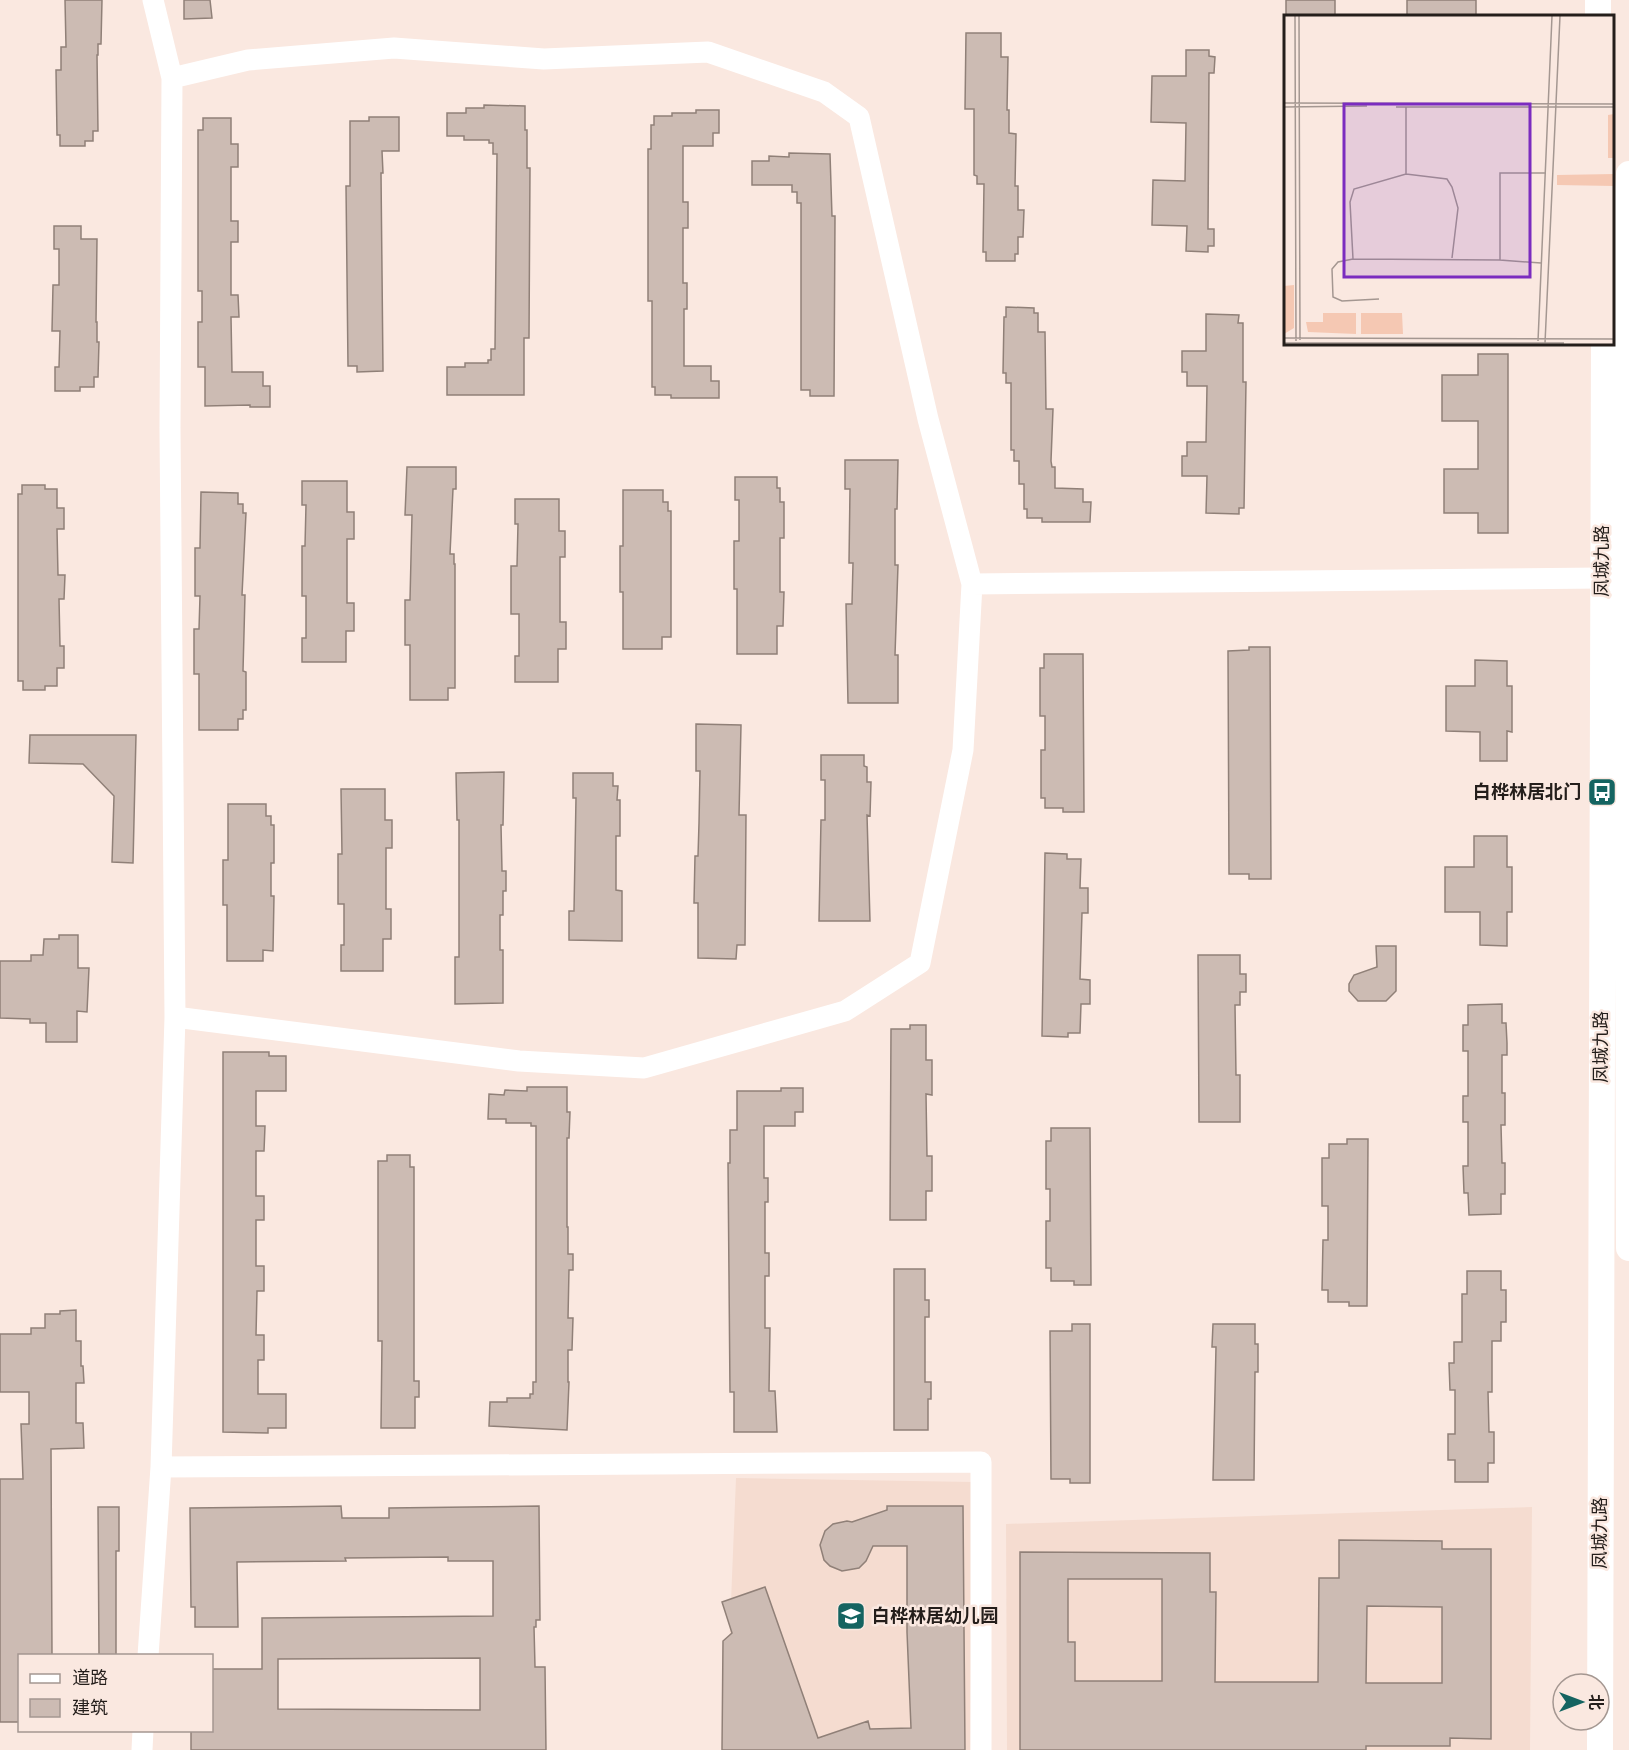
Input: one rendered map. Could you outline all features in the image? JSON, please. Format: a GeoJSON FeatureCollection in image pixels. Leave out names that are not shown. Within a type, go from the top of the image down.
{"type":"FeatureCollection","features":[{"type":"Feature","properties":{"kind":"street"},"geometry":{"type":"LineString","coordinates":[[148,1654],[161,1467],[175,1017],[170,440],[172,78],[153,0]]}},
{"type":"Feature","properties":{"kind":"street"},"geometry":{"type":"LineString","coordinates":[[172,78],[248,60],[394,48],[543,59],[708,52],[824,92],[859,117],[928,418],[972,584],[963,750],[920,963],[845,1011],[644,1068],[519,1060],[175,1017]]}},
{"type":"Feature","properties":{"kind":"street","name":"凤城九路"},"geometry":{"type":"LineString","coordinates":[[1629,174],[1626,257],[1629,1248]]}},
{"type":"Feature","properties":{"kind":"street","name":"凤城九路"},"geometry":{"type":"LineString","coordinates":[[1600,1750],[1604,345]]}},
{"type":"Feature","properties":{"kind":"street"},"geometry":{"type":"LineString","coordinates":[[972,584],[1602,578]]}},
{"type":"Feature","properties":{"kind":"street"},"geometry":{"type":"LineString","coordinates":[[161,1467],[981,1462],[981,1750]]}},
{"type":"Feature","properties":{"kind":"street"},"geometry":{"type":"LineString","coordinates":[[142,1750],[143,1732]]}},
{"type":"Feature","properties":{"kind":"shaded area","name":"白桦林居幼儿园"},"geometry":{"type":"Polygon","coordinates":[[[736,1478],[973,1482],[970,1750],[725,1750],[736,1478]]]}},
{"type":"Feature","properties":{"kind":"shaded area"},"geometry":{"type":"Polygon","coordinates":[[[1532,1507],[1530,1750],[1007,1750],[1006,1524],[1532,1507]]]}},
{"type":"Feature","properties":{"kind":"building"},"geometry":{"type":"Polygon","coordinates":[[[65,0],[102,0],[101,44],[98,44],[97,55],[98,131],[93,131],[93,141],[85,141],[85,146],[60,146],[60,135],[57,135],[56,70],[61,70],[61,47],[66,47],[65,0]]]}},
{"type":"Feature","properties":{"kind":"building"},"geometry":{"type":"Polygon","coordinates":[[[184,0],[210,0],[212,18],[184,19],[184,0]]]}},
{"type":"Feature","properties":{"kind":"building"},"geometry":{"type":"Polygon","coordinates":[[[1286,0],[1335,0],[1335,15],[1286,15],[1286,0]]]}},
{"type":"Feature","properties":{"kind":"building"},"geometry":{"type":"Polygon","coordinates":[[[1407,0],[1476,0],[1476,15],[1407,15],[1407,0]]]}},
{"type":"Feature","properties":{"kind":"building"},"geometry":{"type":"Polygon","coordinates":[[[966,33],[1001,33],[1001,57],[1008,57],[1009,133],[1016,134],[1015,186],[1018,186],[1018,210],[1024,210],[1023,237],[1018,237],[1018,254],[1015,254],[1015,261],[986,261],[986,252],[983,252],[984,184],[977,184],[977,176],[974,175],[974,109],[965,109],[966,33]]]}},
{"type":"Feature","properties":{"kind":"building"},"geometry":{"type":"Polygon","coordinates":[[[1186,50],[1209,50],[1209,56],[1215,57],[1214,73],[1209,73],[1208,229],[1214,229],[1214,246],[1208,246],[1208,252],[1186,251],[1187,226],[1152,225],[1153,180],[1185,181],[1186,123],[1151,122],[1152,76],[1186,76],[1186,50]]]}},
{"type":"Feature","properties":{"kind":"building"},"geometry":{"type":"Polygon","coordinates":[[[484,105],[525,106],[527,168],[530,168],[529,338],[524,338],[524,395],[447,395],[447,367],[465,367],[465,363],[488,363],[488,360],[491,360],[491,349],[495,349],[497,154],[493,154],[493,143],[489,143],[489,140],[464,140],[464,136],[447,136],[447,113],[466,113],[466,108],[484,108],[484,105]]]}},
{"type":"Feature","properties":{"kind":"building"},"geometry":{"type":"Polygon","coordinates":[[[696,110],[719,110],[719,133],[713,133],[713,146],[683,146],[683,202],[688,202],[688,228],[683,228],[683,283],[687,283],[687,309],[684,309],[684,366],[711,366],[711,381],[719,381],[719,398],[671,398],[671,395],[655,395],[655,387],[652,387],[652,301],[648,301],[648,149],[651,149],[651,125],[654,125],[654,116],[696,113],[696,110]]]}},
{"type":"Feature","properties":{"kind":"building"},"geometry":{"type":"Polygon","coordinates":[[[369,117],[399,117],[399,151],[382,151],[383,371],[357,372],[357,366],[348,366],[346,186],[350,186],[350,121],[369,121],[369,117]]]}},
{"type":"Feature","properties":{"kind":"building"},"geometry":{"type":"Polygon","coordinates":[[[203,118],[231,118],[231,144],[238,144],[238,167],[231,167],[231,221],[238,221],[238,242],[231,242],[231,295],[238,295],[239,317],[231,317],[232,372],[263,372],[263,386],[270,386],[270,407],[205,406],[205,367],[198,367],[198,322],[202,322],[202,291],[198,291],[198,130],[203,130],[203,118]]]}},
{"type":"Feature","properties":{"kind":"building"},"geometry":{"type":"Polygon","coordinates":[[[789,153],[830,154],[832,216],[835,216],[834,396],[810,396],[810,390],[801,390],[801,203],[797,203],[797,192],[792,192],[792,185],[752,185],[752,161],[769,161],[769,156],[789,157],[789,153]]]}},
{"type":"Feature","properties":{"kind":"building"},"geometry":{"type":"Polygon","coordinates":[[[54,226],[81,226],[81,239],[97,239],[98,377],[94,377],[94,387],[80,387],[80,391],[55,391],[55,367],[59,367],[60,331],[52,331],[53,285],[59,285],[59,249],[54,249],[54,226]]]}},
{"type":"Feature","properties":{"kind":"building"},"geometry":{"type":"Polygon","coordinates":[[[1006,307],[1034,308],[1034,313],[1038,313],[1038,332],[1045,332],[1046,409],[1053,409],[1051,461],[1052,467],[1055,467],[1055,488],[1083,489],[1083,502],[1091,502],[1090,522],[1042,522],[1042,518],[1027,518],[1027,509],[1024,509],[1024,484],[1019,484],[1019,461],[1014,461],[1014,450],[1011,450],[1011,383],[1006,383],[1006,373],[1003,373],[1006,307]]]}},
{"type":"Feature","properties":{"kind":"building"},"geometry":{"type":"Polygon","coordinates":[[[1206,314],[1239,315],[1238,323],[1243,323],[1243,382],[1246,382],[1244,508],[1239,508],[1239,514],[1206,513],[1207,476],[1182,476],[1182,456],[1187,456],[1187,442],[1206,442],[1207,386],[1187,386],[1187,372],[1182,372],[1182,351],[1206,351],[1206,314]]]}},
{"type":"Feature","properties":{"kind":"building"},"geometry":{"type":"Polygon","coordinates":[[[1478,354],[1508,354],[1508,533],[1478,533],[1478,513],[1444,513],[1444,469],[1478,469],[1478,421],[1442,421],[1442,375],[1478,375],[1478,354]]]}},
{"type":"Feature","properties":{"kind":"building"},"geometry":{"type":"Polygon","coordinates":[[[845,460],[898,460],[897,509],[895,509],[895,565],[898,565],[895,655],[898,655],[898,703],[848,703],[846,604],[852,604],[853,563],[849,563],[850,489],[845,489],[845,460]]]}},
{"type":"Feature","properties":{"kind":"building"},"geometry":{"type":"Polygon","coordinates":[[[407,467],[456,467],[450,554],[454,554],[455,564],[455,688],[448,688],[448,700],[410,700],[410,645],[405,645],[405,600],[410,600],[412,515],[405,515],[407,467]]]}},
{"type":"Feature","properties":{"kind":"building"},"geometry":{"type":"Polygon","coordinates":[[[735,477],[777,477],[780,502],[784,502],[784,538],[780,538],[780,592],[784,592],[783,626],[777,626],[777,654],[737,654],[734,541],[739,541],[739,500],[735,500],[735,477]]]}},
{"type":"Feature","properties":{"kind":"building"},"geometry":{"type":"Polygon","coordinates":[[[302,481],[347,481],[347,512],[354,512],[354,539],[347,539],[347,603],[354,603],[354,631],[346,631],[346,662],[302,662],[302,638],[306,638],[306,596],[302,596],[302,546],[305,546],[306,505],[302,505],[302,481]]]}},
{"type":"Feature","properties":{"kind":"building"},"geometry":{"type":"Polygon","coordinates":[[[22,485],[45,485],[45,489],[57,489],[57,508],[64,508],[64,529],[57,529],[58,575],[65,575],[64,599],[59,599],[60,646],[64,646],[64,668],[57,668],[57,686],[45,686],[45,690],[23,690],[23,681],[18,681],[18,494],[22,494],[22,485]]]}},
{"type":"Feature","properties":{"kind":"building"},"geometry":{"type":"Polygon","coordinates":[[[623,490],[663,490],[663,502],[668,502],[668,511],[671,511],[671,637],[662,637],[662,649],[623,649],[620,546],[623,546],[623,490]]]}},
{"type":"Feature","properties":{"kind":"building"},"geometry":{"type":"Polygon","coordinates":[[[201,492],[238,493],[238,504],[243,504],[243,513],[246,513],[242,595],[245,595],[243,671],[246,672],[246,710],[243,710],[243,719],[238,719],[238,730],[199,730],[199,674],[194,674],[194,629],[199,629],[200,596],[195,596],[195,548],[200,548],[201,492]]]}},
{"type":"Feature","properties":{"kind":"building"},"geometry":{"type":"Polygon","coordinates":[[[515,499],[559,499],[559,531],[565,531],[565,557],[560,557],[560,622],[566,622],[566,649],[558,649],[558,682],[515,682],[515,656],[519,656],[519,614],[511,614],[511,566],[517,566],[518,524],[515,524],[515,499]]]}},
{"type":"Feature","properties":{"kind":"building"},"geometry":{"type":"Polygon","coordinates":[[[1249,647],[1270,647],[1271,879],[1249,879],[1249,874],[1229,874],[1228,651],[1249,650],[1249,647]]]}},
{"type":"Feature","properties":{"kind":"building"},"geometry":{"type":"Polygon","coordinates":[[[1044,654],[1083,654],[1084,812],[1063,812],[1063,808],[1045,808],[1045,798],[1041,798],[1041,750],[1045,750],[1045,716],[1040,716],[1040,668],[1044,668],[1044,654]]]}},
{"type":"Feature","properties":{"kind":"building"},"geometry":{"type":"Polygon","coordinates":[[[1475,660],[1507,661],[1507,686],[1512,686],[1512,732],[1507,731],[1507,761],[1480,761],[1480,732],[1446,731],[1446,686],[1475,686],[1475,660]]]}},
{"type":"Feature","properties":{"kind":"building"},"geometry":{"type":"Polygon","coordinates":[[[696,724],[741,725],[739,815],[746,815],[745,945],[737,945],[736,959],[698,958],[698,903],[694,903],[695,856],[698,856],[700,771],[696,771],[696,724]]]}},
{"type":"Feature","properties":{"kind":"building"},"geometry":{"type":"Polygon","coordinates":[[[30,735],[136,735],[133,863],[112,862],[114,796],[83,764],[29,763],[30,735]]]}},
{"type":"Feature","properties":{"kind":"building"},"geometry":{"type":"Polygon","coordinates":[[[821,755],[864,755],[867,782],[871,782],[870,816],[867,815],[870,921],[819,921],[821,820],[825,820],[825,780],[821,780],[821,755]]]}},
{"type":"Feature","properties":{"kind":"building"},"geometry":{"type":"Polygon","coordinates":[[[504,772],[503,825],[501,825],[502,871],[506,871],[506,891],[503,891],[503,915],[500,915],[500,950],[503,950],[503,1003],[455,1004],[455,957],[459,957],[459,820],[457,820],[456,773],[504,772]]]}},
{"type":"Feature","properties":{"kind":"building"},"geometry":{"type":"Polygon","coordinates":[[[573,773],[613,773],[613,786],[618,786],[620,836],[616,836],[616,890],[622,891],[622,941],[569,940],[569,911],[574,911],[576,798],[573,798],[573,773]]]}},
{"type":"Feature","properties":{"kind":"building"},"geometry":{"type":"Polygon","coordinates":[[[341,789],[385,789],[385,820],[392,820],[392,848],[386,848],[386,909],[391,909],[391,939],[383,939],[383,971],[341,971],[341,945],[344,945],[344,904],[338,904],[338,854],[342,854],[341,789]]]}},
{"type":"Feature","properties":{"kind":"building"},"geometry":{"type":"Polygon","coordinates":[[[228,804],[266,804],[266,816],[271,816],[271,825],[274,825],[274,863],[271,863],[271,896],[274,896],[273,951],[263,950],[263,961],[227,961],[227,905],[223,905],[223,860],[228,860],[228,804]]]}},
{"type":"Feature","properties":{"kind":"building"},"geometry":{"type":"Polygon","coordinates":[[[1474,836],[1507,836],[1507,867],[1512,867],[1512,912],[1507,912],[1507,946],[1480,945],[1480,912],[1445,912],[1445,867],[1474,867],[1474,836]]]}},
{"type":"Feature","properties":{"kind":"building"},"geometry":{"type":"Polygon","coordinates":[[[1045,853],[1067,854],[1067,859],[1081,859],[1080,888],[1088,888],[1088,913],[1082,913],[1080,979],[1090,980],[1090,1004],[1081,1004],[1080,1033],[1068,1033],[1068,1037],[1042,1036],[1045,853]]]}},
{"type":"Feature","properties":{"kind":"building"},"geometry":{"type":"Polygon","coordinates":[[[59,935],[78,935],[78,968],[89,968],[87,1012],[77,1011],[77,1042],[46,1042],[46,1023],[30,1023],[30,1019],[0,1018],[0,961],[31,961],[31,955],[43,955],[44,939],[59,939],[59,935]]]}},
{"type":"Feature","properties":{"kind":"building"},"geometry":{"type":"Polygon","coordinates":[[[1376,946],[1396,946],[1396,991],[1386,1001],[1358,1001],[1349,991],[1349,984],[1354,975],[1377,967],[1376,946]]]}},
{"type":"Feature","properties":{"kind":"building"},"geometry":{"type":"Polygon","coordinates":[[[1198,955],[1240,955],[1240,974],[1246,974],[1246,992],[1240,992],[1240,1005],[1235,1005],[1236,1075],[1240,1075],[1240,1122],[1199,1122],[1198,955]]]}},
{"type":"Feature","properties":{"kind":"building"},"geometry":{"type":"Polygon","coordinates":[[[1502,1004],[1502,1023],[1506,1023],[1507,1043],[1507,1055],[1502,1055],[1505,1125],[1501,1125],[1505,1194],[1501,1194],[1501,1214],[1469,1215],[1468,1193],[1464,1193],[1463,1166],[1468,1166],[1468,1122],[1463,1122],[1463,1096],[1468,1096],[1468,1051],[1463,1051],[1463,1025],[1468,1025],[1468,1005],[1502,1004]]]}},
{"type":"Feature","properties":{"kind":"building"},"geometry":{"type":"Polygon","coordinates":[[[910,1025],[926,1025],[926,1060],[932,1060],[932,1095],[926,1094],[927,1156],[932,1156],[932,1191],[926,1191],[926,1220],[890,1220],[891,1029],[910,1029],[910,1025]]]}},
{"type":"Feature","properties":{"kind":"building"},"geometry":{"type":"Polygon","coordinates":[[[223,1052],[269,1052],[269,1056],[286,1056],[286,1091],[256,1091],[256,1126],[265,1126],[264,1151],[256,1151],[256,1196],[264,1196],[264,1220],[256,1220],[256,1266],[264,1266],[264,1291],[257,1291],[256,1335],[264,1335],[264,1360],[258,1360],[258,1394],[286,1394],[286,1428],[268,1428],[268,1433],[223,1432],[223,1052]]]}},
{"type":"Feature","properties":{"kind":"building"},"geometry":{"type":"Polygon","coordinates":[[[527,1087],[567,1087],[567,1112],[570,1112],[569,1138],[567,1138],[567,1227],[568,1254],[573,1254],[573,1270],[569,1270],[568,1318],[573,1318],[572,1350],[568,1350],[567,1430],[489,1426],[490,1402],[507,1402],[507,1398],[530,1398],[530,1394],[533,1394],[533,1382],[536,1382],[536,1126],[531,1126],[531,1123],[506,1123],[506,1119],[488,1119],[489,1094],[504,1095],[505,1090],[527,1091],[527,1087]]]}},
{"type":"Feature","properties":{"kind":"building"},"geometry":{"type":"Polygon","coordinates":[[[781,1088],[803,1088],[803,1112],[795,1112],[795,1126],[764,1126],[764,1178],[768,1178],[768,1202],[765,1202],[765,1253],[769,1253],[769,1276],[765,1276],[765,1328],[770,1328],[769,1391],[775,1391],[777,1432],[734,1432],[734,1392],[730,1392],[728,1163],[730,1163],[730,1130],[737,1130],[737,1091],[781,1091],[781,1088]]]}},
{"type":"Feature","properties":{"kind":"building"},"geometry":{"type":"Polygon","coordinates":[[[1051,1128],[1090,1128],[1091,1285],[1074,1285],[1074,1281],[1051,1281],[1051,1268],[1046,1268],[1046,1221],[1050,1221],[1050,1189],[1046,1189],[1046,1141],[1051,1141],[1051,1128]]]}},
{"type":"Feature","properties":{"kind":"building"},"geometry":{"type":"Polygon","coordinates":[[[1347,1139],[1368,1139],[1367,1306],[1349,1306],[1349,1302],[1328,1302],[1328,1290],[1322,1290],[1323,1240],[1328,1240],[1328,1206],[1322,1206],[1322,1158],[1329,1158],[1329,1144],[1347,1144],[1347,1139]]]}},
{"type":"Feature","properties":{"kind":"building"},"geometry":{"type":"Polygon","coordinates":[[[387,1155],[410,1155],[410,1167],[414,1167],[414,1381],[419,1381],[419,1397],[415,1397],[415,1428],[381,1428],[382,1341],[378,1341],[378,1161],[387,1161],[387,1155]]]}},
{"type":"Feature","properties":{"kind":"building"},"geometry":{"type":"Polygon","coordinates":[[[894,1269],[925,1269],[925,1300],[929,1300],[929,1317],[925,1317],[925,1382],[931,1382],[931,1399],[928,1399],[928,1430],[894,1430],[894,1269]]]}},
{"type":"Feature","properties":{"kind":"building"},"geometry":{"type":"Polygon","coordinates":[[[1467,1271],[1501,1271],[1501,1290],[1506,1290],[1506,1322],[1501,1322],[1501,1341],[1492,1341],[1492,1392],[1488,1392],[1489,1432],[1494,1432],[1494,1463],[1488,1463],[1488,1482],[1455,1482],[1455,1460],[1448,1460],[1448,1434],[1455,1434],[1455,1390],[1450,1390],[1449,1363],[1454,1363],[1454,1342],[1462,1342],[1462,1294],[1467,1294],[1467,1271]]]}},
{"type":"Feature","properties":{"kind":"building"},"geometry":{"type":"Polygon","coordinates":[[[76,1310],[76,1341],[81,1341],[84,1383],[76,1383],[76,1423],[83,1423],[84,1448],[51,1449],[52,1654],[18,1654],[18,1722],[0,1722],[0,1479],[23,1479],[21,1424],[29,1424],[29,1392],[0,1392],[0,1334],[31,1334],[31,1328],[45,1328],[45,1314],[60,1314],[60,1311],[76,1310]]]}},
{"type":"Feature","properties":{"kind":"building"},"geometry":{"type":"Polygon","coordinates":[[[1072,1324],[1090,1324],[1090,1483],[1070,1483],[1070,1479],[1051,1479],[1050,1331],[1072,1331],[1072,1324]]]}},
{"type":"Feature","properties":{"kind":"building"},"geometry":{"type":"Polygon","coordinates":[[[1213,1324],[1255,1324],[1258,1372],[1255,1372],[1254,1480],[1213,1480],[1216,1347],[1212,1347],[1213,1324]]]}},
{"type":"Feature","properties":{"kind":"building"},"geometry":{"type":"Polygon","coordinates":[[[341,1506],[342,1518],[389,1518],[389,1508],[539,1506],[540,1620],[536,1620],[536,1627],[534,1627],[535,1667],[545,1667],[546,1750],[191,1750],[191,1732],[213,1732],[213,1669],[262,1669],[262,1618],[493,1616],[493,1561],[448,1561],[448,1557],[237,1562],[238,1627],[195,1627],[195,1607],[191,1607],[190,1508],[341,1506]],[[480,1658],[278,1659],[278,1709],[480,1710],[480,1658]]]}},
{"type":"Feature","properties":{"kind":"building"},"geometry":{"type":"Polygon","coordinates":[[[887,1506],[963,1506],[965,1750],[722,1750],[723,1641],[732,1633],[722,1602],[765,1587],[818,1738],[868,1721],[870,1729],[911,1728],[907,1632],[907,1546],[873,1546],[866,1561],[859,1568],[842,1571],[830,1566],[824,1560],[820,1545],[825,1531],[833,1524],[852,1522],[887,1510],[887,1506]]]}},
{"type":"Feature","properties":{"kind":"building"},"geometry":{"type":"Polygon","coordinates":[[[98,1507],[119,1507],[119,1551],[116,1551],[116,1654],[99,1654],[98,1507]]]}},
{"type":"Feature","properties":{"kind":"building"},"geometry":{"type":"Polygon","coordinates":[[[1339,1540],[1442,1541],[1442,1549],[1491,1549],[1491,1739],[1450,1738],[1450,1746],[1366,1746],[1366,1750],[1020,1750],[1020,1552],[1210,1553],[1210,1592],[1216,1592],[1215,1682],[1318,1682],[1319,1578],[1339,1578],[1339,1540]],[[1068,1579],[1068,1642],[1075,1642],[1075,1681],[1162,1681],[1162,1579],[1068,1579]],[[1367,1606],[1366,1683],[1442,1683],[1442,1607],[1367,1606]]]}},
{"type":"Feature","properties":{"kind":"place","name":"白桦林居北门"},"geometry":{"type":"Point","coordinates":[1602,792]}},
{"type":"Feature","properties":{"kind":"place","name":"白桦林居幼儿园"},"geometry":{"type":"Point","coordinates":[851,1616]}}]}
